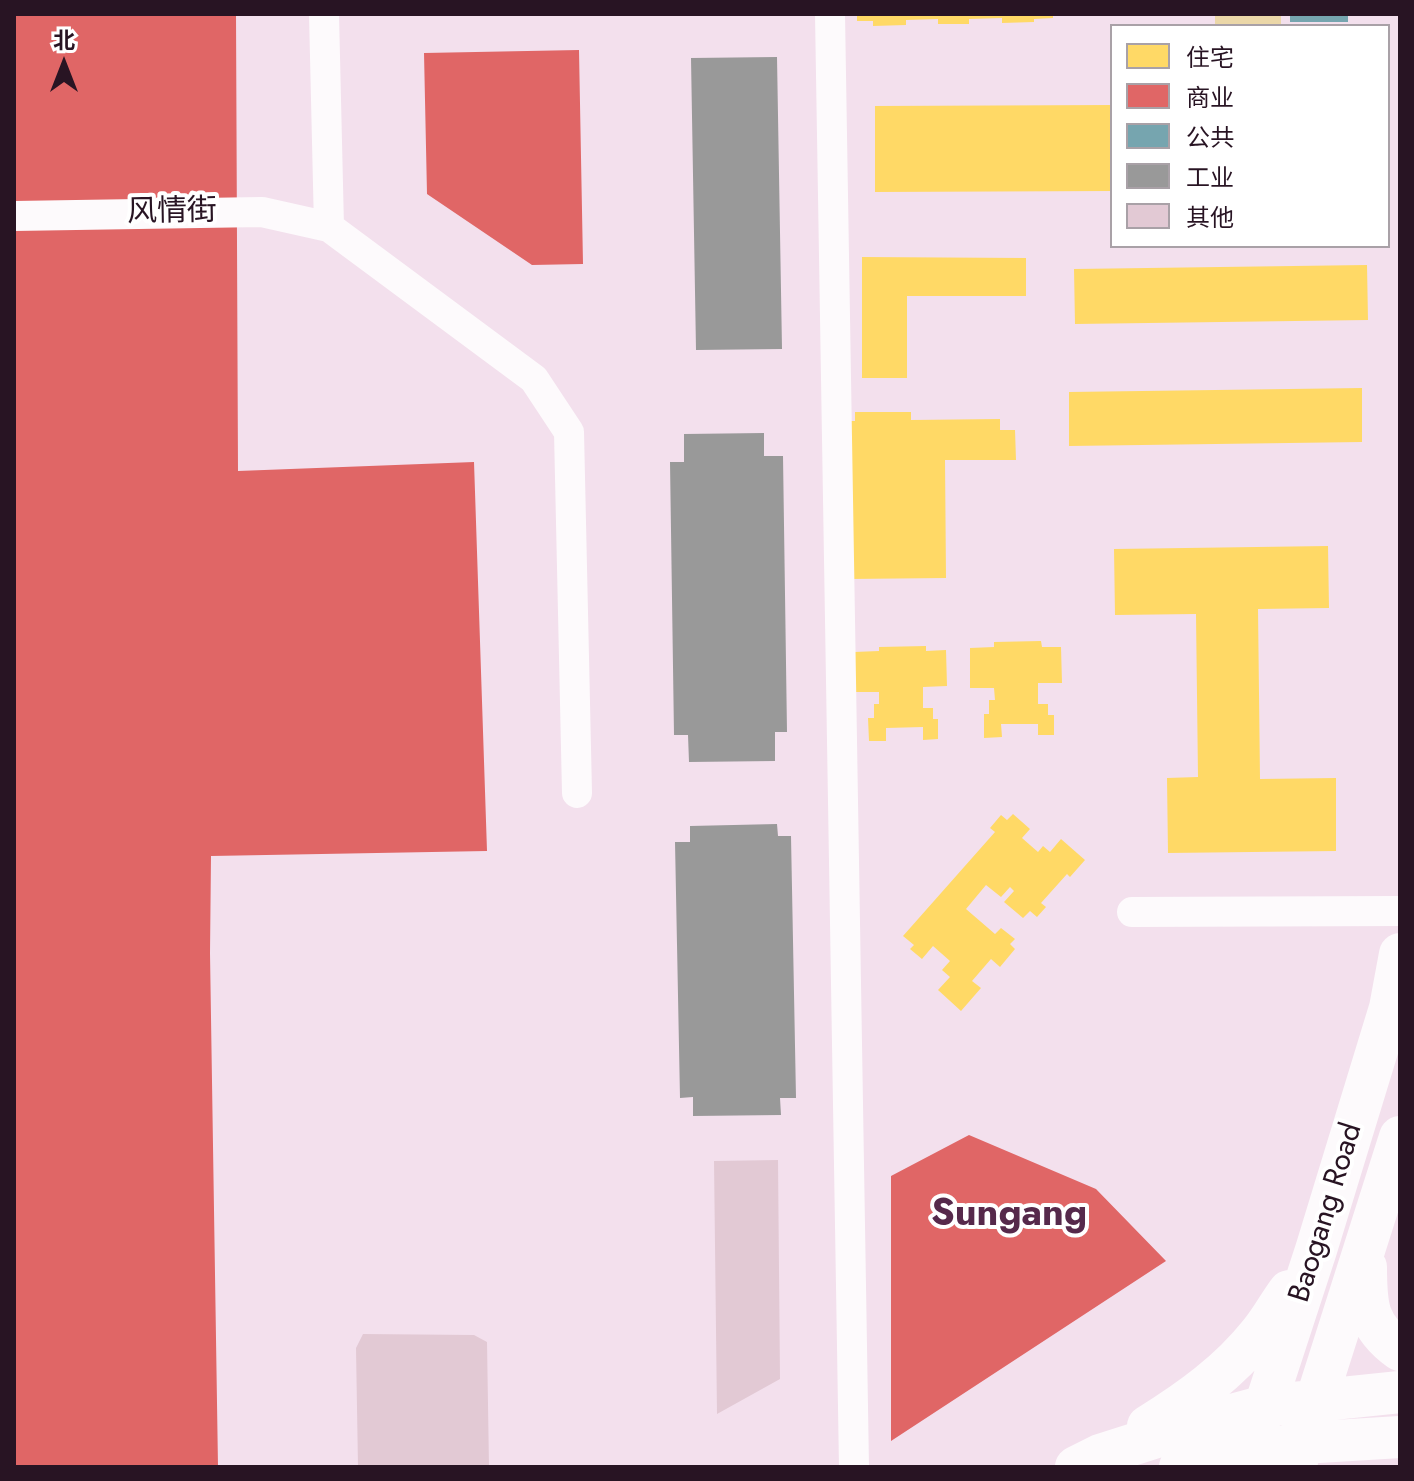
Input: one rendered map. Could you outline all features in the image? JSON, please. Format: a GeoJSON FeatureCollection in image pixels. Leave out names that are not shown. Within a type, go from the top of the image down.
{"type":"FeatureCollection","features":[{"type":"Feature","properties":{"kind":"main road","name":"Baogang Road"},"geometry":{"type":"LineString","coordinates":[[1244,1460],[1316,1250],[1390,1008],[1400,954]]}},
{"type":"Feature","properties":{"kind":"main road","name":"Baogang Road"},"geometry":{"type":"LineString","coordinates":[[1298,1455],[1400,1137]]}},
{"type":"Feature","properties":{"kind":"main road"},"geometry":{"type":"LineString","coordinates":[[1367,1246],[1366,1293],[1371,1319],[1387,1341],[1400,1350]]}},
{"type":"Feature","properties":{"kind":"main road"},"geometry":{"type":"LineString","coordinates":[[1088,1461],[1188,1401],[1214,1381],[1260,1333],[1316,1250]]}},
{"type":"Feature","properties":{"kind":"main road"},"geometry":{"type":"LineString","coordinates":[[1088,1461],[1191,1426],[1265,1406],[1400,1392]]}},
{"type":"Feature","properties":{"kind":"main road"},"geometry":{"type":"LineString","coordinates":[[1180,1467],[1298,1455],[1400,1437]]}},
{"type":"Feature","properties":{"kind":"street"},"geometry":{"type":"LineString","coordinates":[[324,14],[329,227],[534,379],[569,432],[577,793]]}},
{"type":"Feature","properties":{"kind":"street"},"geometry":{"type":"LineString","coordinates":[[830,14],[854,1467]]}},
{"type":"Feature","properties":{"kind":"street","name":"风情街"},"geometry":{"type":"LineString","coordinates":[[14,216],[262,212],[329,227]]}},
{"type":"Feature","properties":{"kind":"street"},"geometry":{"type":"LineString","coordinates":[[1132,912],[1400,911]]}},
{"type":"Feature","properties":{"kind":"shaded area"},"geometry":{"type":"Polygon","coordinates":[[[1215,14],[1281,14],[1281,24],[1215,24],[1215,14]]]}},
{"type":"Feature","properties":{"kind":"building: 住宅"},"geometry":{"type":"Polygon","coordinates":[[[857,14],[1053,14],[1053,18],[1002,23],[1002,18],[969,19],[969,24],[938,24],[938,19],[906,20],[906,25],[873,26],[873,21],[857,21],[857,14]]]}},
{"type":"Feature","properties":{"kind":"building: 住宅"},"geometry":{"type":"Polygon","coordinates":[[[573,59],[574,112],[536,113],[537,132],[568,131],[570,193],[529,194],[528,175],[501,176],[500,161],[480,162],[481,170],[441,171],[441,164],[429,164],[429,130],[437,129],[436,62],[573,59]]]}},
{"type":"Feature","properties":{"kind":"building: 住宅"},"geometry":{"type":"Polygon","coordinates":[[[1110,105],[1110,191],[875,192],[875,106],[1110,105]]]}},
{"type":"Feature","properties":{"kind":"building: 住宅"},"geometry":{"type":"Polygon","coordinates":[[[862,257],[1026,258],[1026,296],[907,296],[907,378],[862,378],[862,257]]]}},
{"type":"Feature","properties":{"kind":"building: 住宅"},"geometry":{"type":"Polygon","coordinates":[[[1367,265],[1368,320],[1075,324],[1074,269],[1367,265]]]}},
{"type":"Feature","properties":{"kind":"building: 住宅"},"geometry":{"type":"Polygon","coordinates":[[[1362,388],[1362,442],[1069,446],[1069,392],[1362,388]]]}},
{"type":"Feature","properties":{"kind":"building: 住宅"},"geometry":{"type":"Polygon","coordinates":[[[855,412],[911,412],[911,420],[1000,419],[1000,430],[1015,430],[1016,460],[945,460],[946,578],[848,579],[847,421],[855,421],[855,412]]]}},
{"type":"Feature","properties":{"kind":"building: 住宅"},"geometry":{"type":"Polygon","coordinates":[[[1328,546],[1329,608],[1258,609],[1260,779],[1336,778],[1336,851],[1168,853],[1167,778],[1198,777],[1196,614],[1115,615],[1114,549],[1328,546]]]}},
{"type":"Feature","properties":{"kind":"building: 住宅"},"geometry":{"type":"Polygon","coordinates":[[[1041,641],[1042,647],[1061,647],[1062,683],[1038,683],[1038,704],[1048,704],[1048,715],[1054,715],[1054,735],[1038,735],[1038,724],[1001,724],[1002,737],[984,738],[984,714],[989,714],[989,700],[995,700],[994,688],[970,688],[970,648],[994,647],[994,642],[1041,641]]]}},
{"type":"Feature","properties":{"kind":"building: 住宅"},"geometry":{"type":"Polygon","coordinates":[[[926,646],[926,651],[946,650],[947,686],[923,687],[923,708],[933,708],[933,719],[938,719],[938,739],[923,740],[923,727],[886,728],[886,741],[869,741],[868,718],[874,718],[874,704],[879,704],[879,692],[855,692],[854,652],[879,651],[879,647],[926,646]]]}},
{"type":"Feature","properties":{"kind":"building: 住宅"},"geometry":{"type":"Polygon","coordinates":[[[1013,814],[1030,829],[1022,838],[1038,852],[1043,846],[1050,852],[1061,839],[1085,860],[1070,877],[1067,874],[1041,903],[1046,907],[1037,917],[1030,911],[1023,918],[1004,902],[1014,891],[1010,887],[1001,897],[986,885],[966,909],[995,934],[1001,928],[1015,939],[1010,944],[1015,949],[1000,967],[991,959],[972,981],[981,988],[961,1011],[938,990],[950,977],[942,970],[950,961],[933,946],[922,959],[910,949],[914,945],[903,936],[995,832],[990,828],[1001,815],[1007,820],[1013,814]]]}},
{"type":"Feature","properties":{"kind":"building: 住宅"},"geometry":{"type":"Polygon","coordinates":[[[968,1145],[1018,1212],[1079,1207],[1078,1198],[1097,1197],[1106,1293],[1024,1300],[1005,1314],[980,1369],[893,1331],[912,1289],[926,1279],[895,1232],[896,1184],[941,1156],[949,1159],[968,1145]]]}},
{"type":"Feature","properties":{"kind":"building: 商业"},"geometry":{"type":"Polygon","coordinates":[[[14,14],[236,14],[238,471],[474,462],[487,851],[211,856],[218,1467],[14,1467],[14,14]]]}},
{"type":"Feature","properties":{"kind":"building: 商业"},"geometry":{"type":"Polygon","coordinates":[[[579,50],[583,264],[532,265],[427,194],[424,53],[579,50]]]}},
{"type":"Feature","properties":{"kind":"building: 商业"},"geometry":{"type":"Polygon","coordinates":[[[969,1135],[1096,1189],[1166,1261],[891,1441],[891,1176],[969,1135]]]}},
{"type":"Feature","properties":{"kind":"building: 公共"},"geometry":{"type":"Polygon","coordinates":[[[1290,14],[1348,14],[1348,22],[1290,22],[1290,14]]]}},
{"type":"Feature","properties":{"kind":"building: 工业"},"geometry":{"type":"Polygon","coordinates":[[[777,57],[782,349],[696,350],[691,58],[777,57]]]}},
{"type":"Feature","properties":{"kind":"building: 工业"},"geometry":{"type":"Polygon","coordinates":[[[764,433],[764,456],[783,456],[787,732],[775,732],[775,761],[689,762],[688,735],[674,735],[670,462],[684,462],[684,434],[764,433]]]}},
{"type":"Feature","properties":{"kind":"building: 工业"},"geometry":{"type":"Polygon","coordinates":[[[777,824],[778,836],[791,836],[796,1098],[780,1098],[781,1115],[693,1116],[693,1097],[680,1098],[675,842],[690,842],[690,826],[777,824]]]}},
{"type":"Feature","properties":{"kind":"building: 其他"},"geometry":{"type":"Polygon","coordinates":[[[778,1160],[780,1379],[717,1414],[714,1161],[778,1160]]]}},
{"type":"Feature","properties":{"kind":"building: 其他"},"geometry":{"type":"Polygon","coordinates":[[[363,1334],[474,1335],[487,1342],[489,1467],[358,1467],[356,1348],[363,1334]]]}},
{"type":"Feature","properties":{"kind":"district","name":"Sungang"},"geometry":{"type":"Point","coordinates":[1009,1216]}}]}
